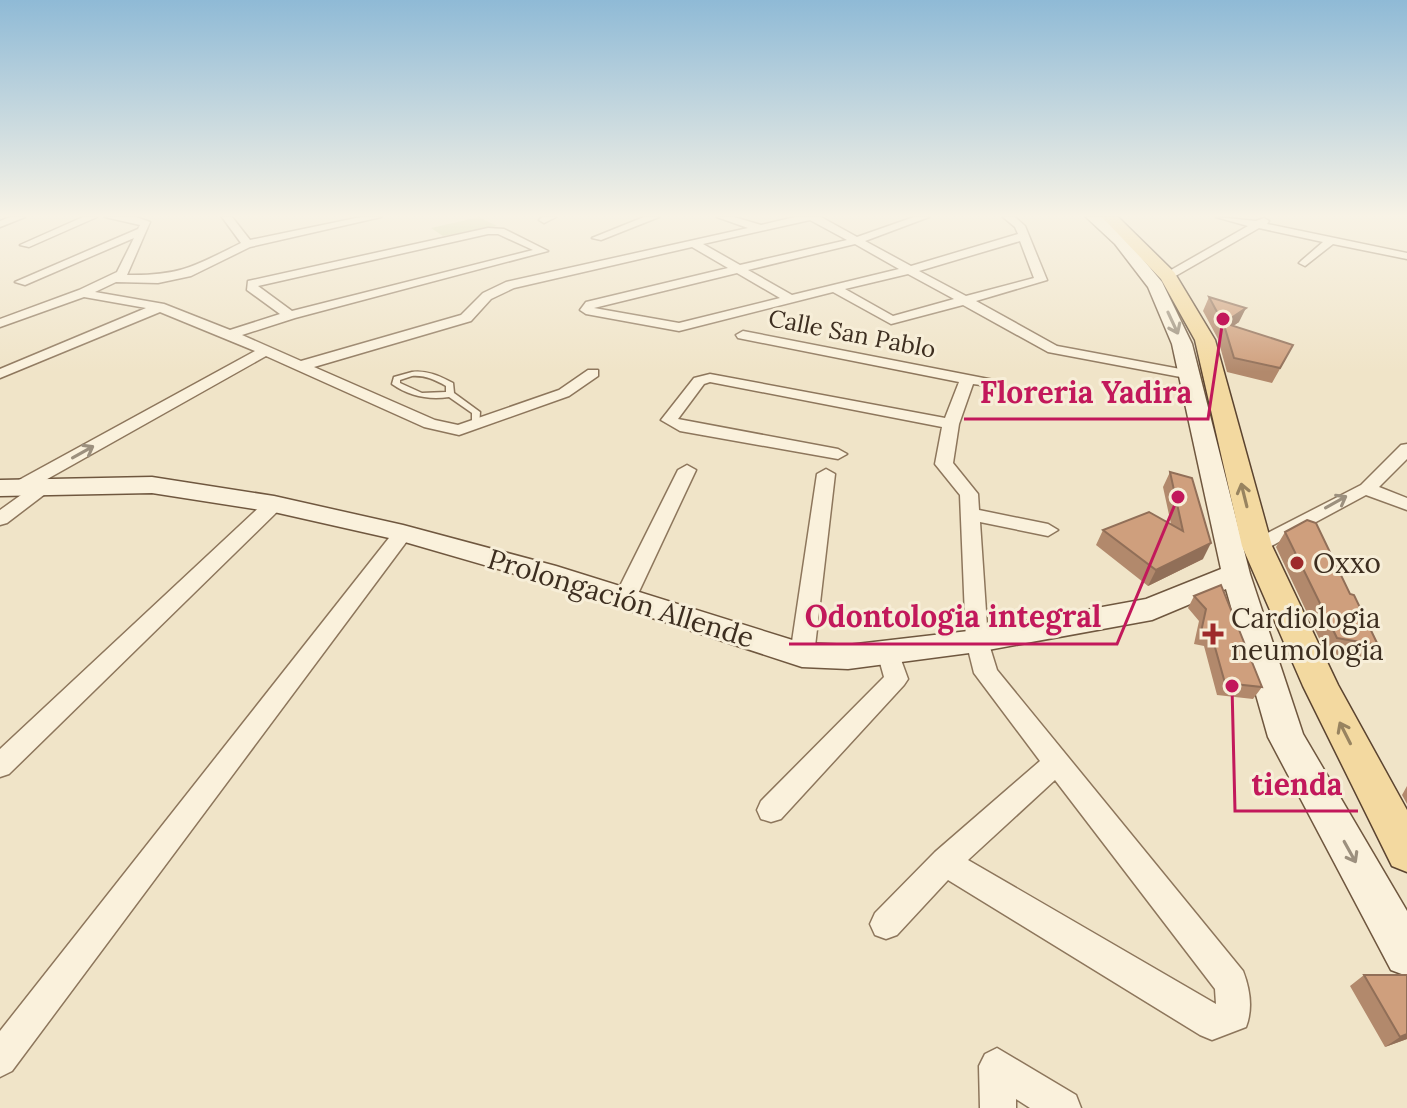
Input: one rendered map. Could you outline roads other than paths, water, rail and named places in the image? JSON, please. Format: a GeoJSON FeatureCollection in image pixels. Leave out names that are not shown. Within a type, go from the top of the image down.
{"type":"FeatureCollection","features":[{"type":"Feature","properties":{"kind":"main road"},"geometry":{"type":"LineString","coordinates":[[1142,269],[1156,286],[1182,344],[1246,560],[1321,686],[1407,852]]}},
{"type":"Feature","properties":{"kind":"main road"},"geometry":{"type":"LineString","coordinates":[[1161,269],[1205,340],[1246,560],[1286,737],[1407,954]]}},
{"type":"Feature","properties":{"kind":"main road","name":"Prolongación Allende"},"geometry":{"type":"LineString","coordinates":[[19,488],[152,485],[274,504],[403,533],[546,573],[802,655],[848,657],[977,641],[1152,609],[1246,560]]}},
{"type":"Feature","properties":{"kind":"street"},"geometry":{"type":"LineString","coordinates":[[21,282],[52,269]]}},
{"type":"Feature","properties":{"kind":"street"},"geometry":{"type":"LineString","coordinates":[[118,276],[121,269]]}},
{"type":"Feature","properties":{"kind":"street"},"geometry":{"type":"LineString","coordinates":[[0,323],[83,293],[118,276],[158,279],[187,274],[198,269]]}},
{"type":"Feature","properties":{"kind":"street"},"geometry":{"type":"LineString","coordinates":[[290,315],[251,287],[252,284],[321,269]]}},
{"type":"Feature","properties":{"kind":"street"},"geometry":{"type":"LineString","coordinates":[[230,335],[290,315],[473,269]]}},
{"type":"Feature","properties":{"kind":"street"},"geometry":{"type":"LineString","coordinates":[[298,367],[466,318],[487,296],[510,285],[581,269]]}},
{"type":"Feature","properties":{"kind":"street"},"geometry":{"type":"LineString","coordinates":[[731,269],[590,305],[586,310],[679,327],[908,269],[1053,349],[1191,375]]}},
{"type":"Feature","properties":{"kind":"street"},"geometry":{"type":"LineString","coordinates":[[735,269],[788,298]]}},
{"type":"Feature","properties":{"kind":"street"},"geometry":{"type":"LineString","coordinates":[[832,287],[891,320],[1041,280],[1037,269]]}},
{"type":"Feature","properties":{"kind":"street"},"geometry":{"type":"LineString","coordinates":[[1168,276],[1181,269]]}},
{"type":"Feature","properties":{"kind":"street"},"geometry":{"type":"LineString","coordinates":[[83,293],[160,307],[430,424],[459,430],[564,393],[593,373]]}},
{"type":"Feature","properties":{"kind":"street"},"geometry":{"type":"LineString","coordinates":[[0,374],[160,307]]}},
{"type":"Feature","properties":{"kind":"street","name":"Calle San Pablo"},"geometry":{"type":"LineString","coordinates":[[743,335],[999,385]]}},
{"type":"Feature","properties":{"kind":"street"},"geometry":{"type":"LineString","coordinates":[[0,519],[19,488],[265,351]]}},
{"type":"Feature","properties":{"kind":"street"},"geometry":{"type":"LineString","coordinates":[[838,454],[680,426],[669,420],[699,381],[710,378],[951,424]]}},
{"type":"Feature","properties":{"kind":"street"},"geometry":{"type":"LineString","coordinates":[[945,862],[1212,1023],[1234,1015],[1231,983],[986,673],[977,641],[969,494],[944,464],[951,424],[967,379]]}},
{"type":"Feature","properties":{"kind":"street"},"geometry":{"type":"LineString","coordinates":[[1246,560],[1354,493],[1367,489],[1407,449]]}},
{"type":"Feature","properties":{"kind":"street"},"geometry":{"type":"LineString","coordinates":[[625,598],[687,470]]}},
{"type":"Feature","properties":{"kind":"street"},"geometry":{"type":"LineString","coordinates":[[802,655],[826,474]]}},
{"type":"Feature","properties":{"kind":"street"},"geometry":{"type":"LineString","coordinates":[[1367,489],[1407,504]]}},
{"type":"Feature","properties":{"kind":"street"},"geometry":{"type":"LineString","coordinates":[[0,766],[274,504]]}},
{"type":"Feature","properties":{"kind":"street"},"geometry":{"type":"LineString","coordinates":[[970,514],[1048,530]]}},
{"type":"Feature","properties":{"kind":"street"},"geometry":{"type":"LineString","coordinates":[[0,1059],[403,533]]}},
{"type":"Feature","properties":{"kind":"street"},"geometry":{"type":"LineString","coordinates":[[771,810],[896,679],[888,652]]}},
{"type":"Feature","properties":{"kind":"street"},"geometry":{"type":"LineString","coordinates":[[886,924],[945,862],[1057,762]]}},
{"type":"Feature","properties":{"kind":"street"},"geometry":{"type":"LineString","coordinates":[[998,1108],[997,1066],[1063,1108]]}},
{"type":"Feature","properties":{"kind":"lane"},"geometry":{"type":"LineString","coordinates":[[450,394],[450,385],[428,372],[413,372],[397,379],[396,384],[418,396],[431,398],[450,394],[476,412],[476,424]]}},
{"type":"Feature","properties":{"kind":"place","name":"Floreria Yadira"},"geometry":{"type":"Point","coordinates":[1223,319]}},
{"type":"Feature","properties":{"kind":"place","name":"Odontologia integral"},"geometry":{"type":"Point","coordinates":[1178,497]}},
{"type":"Feature","properties":{"kind":"place","name":"Oxxo"},"geometry":{"type":"Point","coordinates":[1297,563]}},
{"type":"Feature","properties":{"kind":"place","name":"Cardiologia neumologia"},"geometry":{"type":"Point","coordinates":[1213,634]}},
{"type":"Feature","properties":{"kind":"place","name":"tienda"},"geometry":{"type":"Point","coordinates":[1232,686]}}]}
